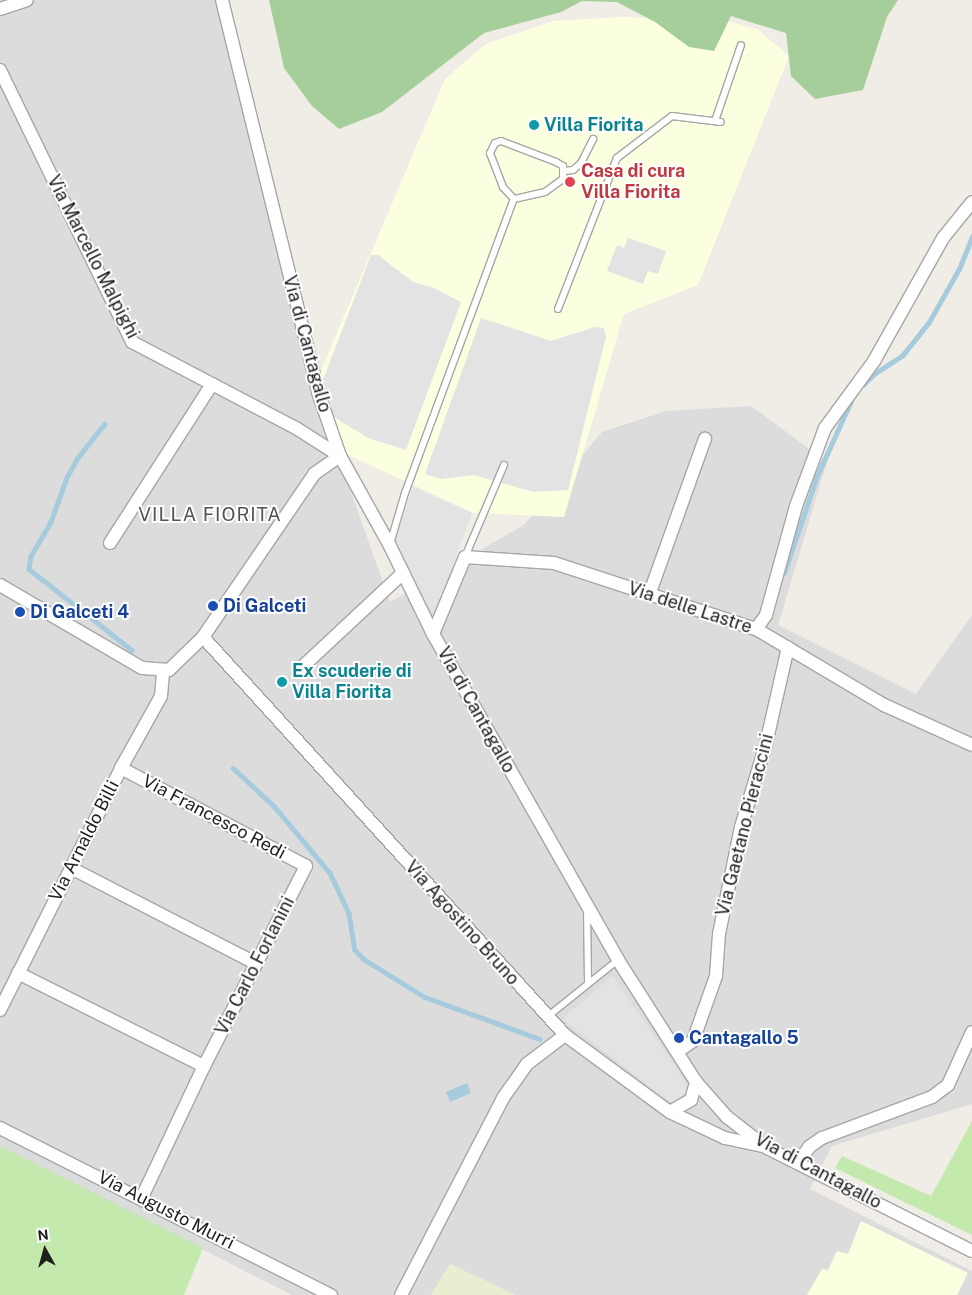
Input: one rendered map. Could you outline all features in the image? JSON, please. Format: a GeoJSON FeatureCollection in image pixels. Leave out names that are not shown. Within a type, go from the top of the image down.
{"type":"FeatureCollection","features":[{"type":"Feature","properties":{"kind":"street"},"geometry":{"type":"LineString","coordinates":[[0,9],[27,0]]}},
{"type":"Feature","properties":{"kind":"street","name":"Via di Cantagallo"},"geometry":{"type":"LineString","coordinates":[[222,0],[318,392],[340,456],[390,546],[433,634],[618,960],[696,1082],[727,1117],[767,1148],[972,1251]]}},
{"type":"Feature","properties":{"kind":"street","name":"Via Marcello Malpighi"},"geometry":{"type":"LineString","coordinates":[[0,70],[132,342],[212,384],[340,456]]}},
{"type":"Feature","properties":{"kind":"street"},"geometry":{"type":"LineString","coordinates":[[756,629],[766,615],[796,506],[825,428],[874,361],[943,238],[972,202]]}},
{"type":"Feature","properties":{"kind":"street"},"geometry":{"type":"LineString","coordinates":[[110,544],[212,384]]}},
{"type":"Feature","properties":{"kind":"street"},"geometry":{"type":"LineString","coordinates":[[649,596],[705,439]]}},
{"type":"Feature","properties":{"kind":"street"},"geometry":{"type":"LineString","coordinates":[[0,585],[142,668],[163,671],[174,667],[203,636],[314,474],[340,456]]}},
{"type":"Feature","properties":{"kind":"street"},"geometry":{"type":"LineString","coordinates":[[433,634],[465,557]]}},
{"type":"Feature","properties":{"kind":"street","name":"Via delle Lastre"},"geometry":{"type":"LineString","coordinates":[[465,557],[554,563],[649,596],[756,629],[884,705],[972,744]]}},
{"type":"Feature","properties":{"kind":"street"},"geometry":{"type":"LineString","coordinates":[[300,670],[403,573]]}},
{"type":"Feature","properties":{"kind":"street","name":"Via Agostino Bruno"},"geometry":{"type":"LineString","coordinates":[[203,636],[565,1035],[670,1112],[725,1138],[767,1148]]}},
{"type":"Feature","properties":{"kind":"street","name":"Via Gaetano Pieraccini"},"geometry":{"type":"LineString","coordinates":[[677,1052],[693,1041],[716,976],[719,934],[742,827],[766,744],[788,647]]}},
{"type":"Feature","properties":{"kind":"street","name":"Via Arnaldo Billi"},"geometry":{"type":"LineString","coordinates":[[0,1010],[121,768],[161,696],[163,671]]}},
{"type":"Feature","properties":{"kind":"street","name":"Via Francesco Redi"},"geometry":{"type":"LineString","coordinates":[[121,768],[306,866]]}},
{"type":"Feature","properties":{"kind":"street","name":"Via Carlo Forlanini"},"geometry":{"type":"LineString","coordinates":[[142,1198],[204,1066],[306,866]]}},
{"type":"Feature","properties":{"kind":"street"},"geometry":{"type":"LineString","coordinates":[[71,868],[256,963]]}},
{"type":"Feature","properties":{"kind":"street"},"geometry":{"type":"LineString","coordinates":[[18,973],[204,1066]]}},
{"type":"Feature","properties":{"kind":"street"},"geometry":{"type":"LineString","coordinates":[[798,1163],[809,1147],[822,1138],[932,1097],[948,1085],[972,1032]]}},
{"type":"Feature","properties":{"kind":"street"},"geometry":{"type":"LineString","coordinates":[[401,1295],[503,1098],[527,1064],[565,1035]]}},
{"type":"Feature","properties":{"kind":"street"},"geometry":{"type":"LineString","coordinates":[[670,1112],[691,1100],[696,1082]]}},
{"type":"Feature","properties":{"kind":"street","name":"Via Augusto Murri"},"geometry":{"type":"LineString","coordinates":[[0,1128],[332,1295]]}},
{"type":"Feature","properties":{"kind":"lane"},"geometry":{"type":"LineString","coordinates":[[558,309],[617,158],[672,116],[718,121],[741,44]]}},
{"type":"Feature","properties":{"kind":"lane"},"geometry":{"type":"LineString","coordinates":[[564,171],[573,170],[580,163],[593,139]]}},
{"type":"Feature","properties":{"kind":"lane"},"geometry":{"type":"LineString","coordinates":[[500,141],[563,166],[564,179],[545,192],[514,199],[495,172],[490,153],[495,143],[500,141]]}},
{"type":"Feature","properties":{"kind":"lane"},"geometry":{"type":"LineString","coordinates":[[390,546],[405,493],[514,199]]}},
{"type":"Feature","properties":{"kind":"lane"},"geometry":{"type":"LineString","coordinates":[[465,557],[504,465]]}},
{"type":"Feature","properties":{"kind":"lane"},"geometry":{"type":"LineString","coordinates":[[587,907],[588,983]]}},
{"type":"Feature","properties":{"kind":"lane"},"geometry":{"type":"LineString","coordinates":[[547,1017],[618,960]]}},
{"type":"Feature","properties":{"kind":"shaded area"},"geometry":{"type":"Polygon","coordinates":[[[0,0],[224,0],[331,435],[390,602],[524,525],[602,432],[666,411],[751,406],[827,462],[778,625],[916,694],[972,615],[972,1104],[832,1146],[810,1189],[972,1271],[972,1295],[515,1295],[450,1264],[431,1295],[292,1295],[0,1146],[0,0]]]}},
{"type":"Feature","properties":{"kind":"shaded area","name":"Casa di cura Villa Fiorita"},"geometry":{"type":"Polygon","coordinates":[[[621,17],[720,19],[757,29],[789,56],[698,285],[624,314],[564,517],[474,513],[346,454],[316,382],[445,79],[486,44],[553,21],[621,17]]]}},
{"type":"Feature","properties":{"kind":"shaded area"},"geometry":{"type":"Polygon","coordinates":[[[628,238],[666,251],[658,274],[648,271],[643,284],[607,271],[617,245],[624,248],[628,238]]]}},
{"type":"Feature","properties":{"kind":"shaded area"},"geometry":{"type":"Polygon","coordinates":[[[371,255],[378,255],[413,282],[434,288],[461,302],[406,450],[368,438],[329,414],[319,390],[371,255]]]}},
{"type":"Feature","properties":{"kind":"shaded area"},"geometry":{"type":"Polygon","coordinates":[[[481,318],[551,341],[595,327],[604,328],[606,337],[568,490],[533,492],[474,475],[441,479],[425,474],[481,318]]]}},
{"type":"Feature","properties":{"kind":"shaded area"},"geometry":{"type":"Polygon","coordinates":[[[413,487],[472,513],[434,616],[394,543],[413,487]]]}},
{"type":"Feature","properties":{"kind":"shaded area"},"geometry":{"type":"Polygon","coordinates":[[[613,976],[690,1089],[673,1104],[562,1019],[613,976]]]}},
{"type":"Feature","properties":{"kind":"shaded area"},"geometry":{"type":"Polygon","coordinates":[[[861,1221],[968,1273],[957,1295],[807,1295],[822,1269],[828,1270],[837,1251],[848,1254],[861,1221]]]}},
{"type":"Feature","properties":{"kind":"shaded area"},"geometry":{"type":"Polygon","coordinates":[[[450,1264],[515,1295],[431,1295],[450,1264]]]}},
{"type":"Feature","properties":{"kind":"green space"},"geometry":{"type":"Polygon","coordinates":[[[269,0],[898,0],[887,17],[863,90],[815,99],[791,76],[786,33],[731,16],[714,51],[689,47],[655,22],[617,2],[582,1],[561,12],[484,33],[382,112],[339,129],[312,106],[284,68],[269,0]]]}},
{"type":"Feature","properties":{"kind":"green space"},"geometry":{"type":"Polygon","coordinates":[[[972,1121],[972,1235],[835,1168],[842,1156],[931,1196],[972,1121]]]}},
{"type":"Feature","properties":{"kind":"green space"},"geometry":{"type":"Polygon","coordinates":[[[0,1146],[203,1248],[184,1295],[0,1295],[0,1146]]]}},
{"type":"Feature","properties":{"kind":"water"},"geometry":{"type":"Polygon","coordinates":[[[467,1083],[471,1093],[450,1102],[446,1092],[467,1083]]]}},
{"type":"Feature","properties":{"kind":"waterway"},"geometry":{"type":"LineString","coordinates":[[863,385],[874,374],[902,356],[929,322],[959,269],[972,236]]}},
{"type":"Feature","properties":{"kind":"waterway"},"geometry":{"type":"LineString","coordinates":[[784,573],[817,476],[851,401]]}},
{"type":"Feature","properties":{"kind":"waterway"},"geometry":{"type":"LineString","coordinates":[[105,424],[78,458],[67,478],[51,522],[31,556],[29,569],[132,650]]}},
{"type":"Feature","properties":{"kind":"waterway"},"geometry":{"type":"LineString","coordinates":[[233,768],[274,806],[330,873],[349,913],[355,950],[365,960],[425,997],[540,1039]]}},
{"type":"Feature","properties":{"kind":"place","name":"Villa Fiorita"},"geometry":{"type":"Point","coordinates":[534,125]}},
{"type":"Feature","properties":{"kind":"place","name":"Casa di cura Villa Fiorita"},"geometry":{"type":"Point","coordinates":[570,182]}},
{"type":"Feature","properties":{"kind":"place","name":"Di Galceti"},"geometry":{"type":"Point","coordinates":[213,606]}},
{"type":"Feature","properties":{"kind":"place","name":"Di Galceti 4"},"geometry":{"type":"Point","coordinates":[20,612]}},
{"type":"Feature","properties":{"kind":"place","name":"Ex scuderie di Villa Fiorita"},"geometry":{"type":"Point","coordinates":[282,682]}},
{"type":"Feature","properties":{"kind":"place","name":"Cantagallo 5"},"geometry":{"type":"Point","coordinates":[679,1038]}},
{"type":"Feature","properties":{"kind":"district","name":"VILLA FIORITA"},"geometry":{"type":"Point","coordinates":[210,515]}}]}
